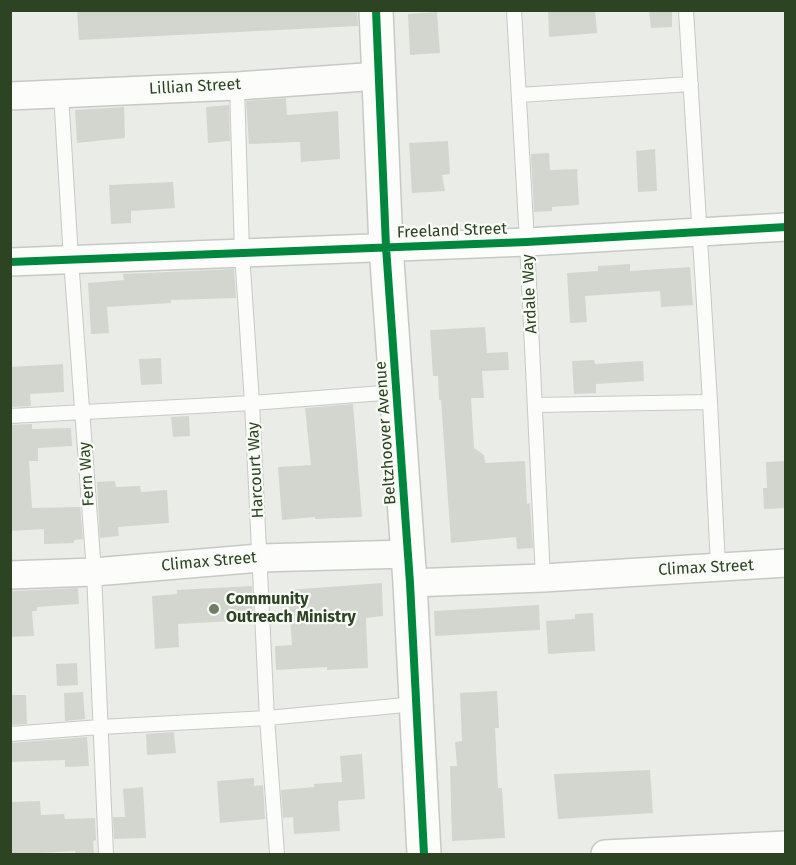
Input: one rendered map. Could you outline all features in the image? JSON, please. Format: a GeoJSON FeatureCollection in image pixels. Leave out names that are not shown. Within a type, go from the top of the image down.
{"type":"FeatureCollection","features":[{"type":"Feature","properties":{"kind":"street","name":"Beltzhoover Avenue"},"geometry":{"type":"LineString","coordinates":[[376,10],[386,247],[409,568],[424,855]]}},
{"type":"Feature","properties":{"kind":"street","name":"Lillian Street"},"geometry":{"type":"LineString","coordinates":[[10,96],[237,86],[379,76]]}},
{"type":"Feature","properties":{"kind":"street","name":"Freeland Street"},"geometry":{"type":"LineString","coordinates":[[10,262],[527,242],[786,227]]}},
{"type":"Feature","properties":{"kind":"street","name":"Climax Street"},"geometry":{"type":"LineString","coordinates":[[10,575],[93,572],[260,558],[543,578],[786,563]]}},
{"type":"Feature","properties":{"kind":"street"},"geometry":{"type":"LineString","coordinates":[[605,855],[786,845]]}},
{"type":"Feature","properties":{"kind":"lane","name":"Ardale Way"},"geometry":{"type":"LineString","coordinates":[[514,10],[536,405],[543,578]]}},
{"type":"Feature","properties":{"kind":"lane"},"geometry":{"type":"LineString","coordinates":[[686,10],[718,566]]}},
{"type":"Feature","properties":{"kind":"lane"},"geometry":{"type":"LineString","coordinates":[[519,95],[691,84]]}},
{"type":"Feature","properties":{"kind":"lane","name":"Harcourt Way"},"geometry":{"type":"LineString","coordinates":[[237,86],[242,254],[252,403],[267,718],[277,855]]}},
{"type":"Feature","properties":{"kind":"lane","name":"Fern Way"},"geometry":{"type":"LineString","coordinates":[[61,93],[93,572],[106,855]]}},
{"type":"Feature","properties":{"kind":"lane"},"geometry":{"type":"LineString","coordinates":[[10,417],[396,392]]}},
{"type":"Feature","properties":{"kind":"lane"},"geometry":{"type":"LineString","coordinates":[[536,405],[710,402]]}},
{"type":"Feature","properties":{"kind":"lane"},"geometry":{"type":"LineString","coordinates":[[10,734],[267,718],[416,704]]}},
{"type":"Feature","properties":{"kind":"building"},"geometry":{"type":"Polygon","coordinates":[[[77,10],[357,10],[358,26],[79,40],[77,10]]]}},
{"type":"Feature","properties":{"kind":"building"},"geometry":{"type":"Polygon","coordinates":[[[548,10],[595,10],[597,33],[549,37],[548,10]]]}},
{"type":"Feature","properties":{"kind":"building"},"geometry":{"type":"Polygon","coordinates":[[[649,10],[672,10],[672,27],[651,28],[649,10]]]}},
{"type":"Feature","properties":{"kind":"building"},"geometry":{"type":"Polygon","coordinates":[[[437,12],[440,53],[410,55],[408,14],[437,12]]]}},
{"type":"Feature","properties":{"kind":"building"},"geometry":{"type":"Polygon","coordinates":[[[286,98],[287,115],[338,111],[340,159],[301,162],[300,142],[249,144],[246,101],[286,98]]]}},
{"type":"Feature","properties":{"kind":"building"},"geometry":{"type":"Polygon","coordinates":[[[229,105],[230,141],[208,143],[206,107],[229,105]]]}},
{"type":"Feature","properties":{"kind":"building"},"geometry":{"type":"Polygon","coordinates":[[[124,107],[125,138],[77,143],[75,110],[124,107]]]}},
{"type":"Feature","properties":{"kind":"building"},"geometry":{"type":"Polygon","coordinates":[[[448,141],[450,174],[442,175],[445,191],[412,193],[409,143],[448,141]]]}},
{"type":"Feature","properties":{"kind":"building"},"geometry":{"type":"Polygon","coordinates":[[[655,149],[657,191],[638,192],[636,151],[655,149]]]}},
{"type":"Feature","properties":{"kind":"building"},"geometry":{"type":"Polygon","coordinates":[[[549,153],[550,170],[577,169],[579,205],[552,207],[552,211],[534,212],[531,154],[549,153]]]}},
{"type":"Feature","properties":{"kind":"building"},"geometry":{"type":"Polygon","coordinates":[[[173,182],[175,208],[131,211],[131,223],[111,224],[109,185],[173,182]]]}},
{"type":"Feature","properties":{"kind":"building"},"geometry":{"type":"Polygon","coordinates":[[[630,264],[630,271],[690,267],[693,305],[661,307],[660,291],[585,296],[587,322],[570,323],[567,273],[598,271],[598,266],[630,264]]]}},
{"type":"Feature","properties":{"kind":"building"},"geometry":{"type":"Polygon","coordinates":[[[234,269],[236,298],[171,300],[171,303],[107,307],[109,333],[91,334],[88,283],[124,280],[123,274],[234,269]]]}},
{"type":"Feature","properties":{"kind":"building"},"geometry":{"type":"Polygon","coordinates":[[[485,327],[487,353],[508,352],[509,370],[482,371],[484,398],[471,398],[474,448],[484,455],[485,463],[525,461],[527,504],[530,503],[533,548],[517,549],[516,537],[451,543],[441,400],[439,400],[438,376],[433,376],[430,330],[485,327]]]}},
{"type":"Feature","properties":{"kind":"building"},"geometry":{"type":"Polygon","coordinates":[[[161,358],[162,384],[141,385],[139,359],[161,358]]]}},
{"type":"Feature","properties":{"kind":"building"},"geometry":{"type":"Polygon","coordinates":[[[594,360],[595,364],[643,361],[644,381],[596,384],[596,393],[574,394],[572,361],[594,360]]]}},
{"type":"Feature","properties":{"kind":"building"},"geometry":{"type":"Polygon","coordinates":[[[63,364],[64,392],[30,394],[31,406],[10,407],[10,367],[63,364]]]}},
{"type":"Feature","properties":{"kind":"building"},"geometry":{"type":"Polygon","coordinates":[[[353,404],[362,517],[282,520],[278,467],[311,465],[305,408],[353,404]]]}},
{"type":"Feature","properties":{"kind":"building"},"geometry":{"type":"Polygon","coordinates":[[[189,416],[190,436],[173,437],[171,417],[189,416]]]}},
{"type":"Feature","properties":{"kind":"building"},"geometry":{"type":"Polygon","coordinates":[[[32,424],[32,429],[71,428],[72,446],[38,448],[38,461],[29,461],[32,508],[80,507],[83,539],[74,540],[74,543],[44,544],[44,529],[10,531],[10,425],[32,424]]]}},
{"type":"Feature","properties":{"kind":"building"},"geometry":{"type":"Polygon","coordinates":[[[786,461],[786,508],[764,509],[763,488],[767,488],[766,462],[786,461]]]}},
{"type":"Feature","properties":{"kind":"building"},"geometry":{"type":"Polygon","coordinates":[[[115,481],[116,487],[140,486],[141,492],[167,490],[169,523],[118,527],[119,536],[100,538],[97,482],[115,481]]]}},
{"type":"Feature","properties":{"kind":"building"},"geometry":{"type":"Polygon","coordinates":[[[382,583],[383,616],[366,618],[368,668],[327,670],[327,667],[276,670],[275,646],[292,645],[288,590],[382,583]]]}},
{"type":"Feature","properties":{"kind":"building"},"geometry":{"type":"Polygon","coordinates":[[[252,586],[253,620],[178,624],[179,647],[155,649],[152,596],[177,594],[177,590],[252,586]]]}},
{"type":"Feature","properties":{"kind":"building"},"geometry":{"type":"Polygon","coordinates":[[[78,588],[79,604],[37,607],[37,611],[32,611],[34,636],[10,637],[10,591],[78,588]]]}},
{"type":"Feature","properties":{"kind":"building"},"geometry":{"type":"Polygon","coordinates":[[[539,605],[540,630],[435,636],[434,611],[539,605]]]}},
{"type":"Feature","properties":{"kind":"building"},"geometry":{"type":"Polygon","coordinates":[[[593,613],[595,651],[548,654],[546,621],[575,619],[575,614],[593,613]]]}},
{"type":"Feature","properties":{"kind":"building"},"geometry":{"type":"Polygon","coordinates":[[[77,663],[78,685],[57,686],[56,664],[77,663]]]}},
{"type":"Feature","properties":{"kind":"building"},"geometry":{"type":"Polygon","coordinates":[[[497,691],[499,728],[495,728],[498,788],[502,788],[505,838],[452,841],[450,766],[457,766],[455,742],[462,741],[460,693],[497,691]]]}},
{"type":"Feature","properties":{"kind":"building"},"geometry":{"type":"Polygon","coordinates":[[[83,692],[85,719],[65,721],[64,693],[83,692]]]}},
{"type":"Feature","properties":{"kind":"building"},"geometry":{"type":"Polygon","coordinates":[[[10,695],[26,695],[27,724],[10,725],[10,695]]]}},
{"type":"Feature","properties":{"kind":"building"},"geometry":{"type":"Polygon","coordinates":[[[174,732],[176,753],[147,755],[146,734],[174,732]]]}},
{"type":"Feature","properties":{"kind":"building"},"geometry":{"type":"Polygon","coordinates":[[[87,737],[89,766],[65,767],[65,760],[10,762],[10,743],[87,737]]]}},
{"type":"Feature","properties":{"kind":"building"},"geometry":{"type":"Polygon","coordinates":[[[362,754],[365,799],[338,801],[340,831],[294,834],[293,817],[283,818],[281,790],[342,782],[340,756],[362,754]]]}},
{"type":"Feature","properties":{"kind":"building"},"geometry":{"type":"Polygon","coordinates":[[[650,770],[653,813],[558,819],[554,774],[650,770]]]}},
{"type":"Feature","properties":{"kind":"building"},"geometry":{"type":"Polygon","coordinates":[[[254,778],[254,786],[263,785],[265,819],[220,823],[217,781],[254,778]]]}},
{"type":"Feature","properties":{"kind":"building"},"geometry":{"type":"Polygon","coordinates":[[[143,787],[146,838],[114,839],[113,817],[125,817],[123,789],[143,787]]]}},
{"type":"Feature","properties":{"kind":"building"},"geometry":{"type":"Polygon","coordinates":[[[40,801],[41,815],[64,814],[65,819],[95,818],[94,855],[76,855],[75,851],[10,855],[10,802],[40,801]]]}},
{"type":"Feature","properties":{"kind":"cycle path"},"geometry":{"type":"LineString","coordinates":[[376,10],[386,247],[410,583],[424,854]]}},
{"type":"Feature","properties":{"kind":"cycle path"},"geometry":{"type":"LineString","coordinates":[[10,262],[527,242],[786,227]]}},
{"type":"Feature","properties":{"kind":"place","name":"Community Outreach Ministry"},"geometry":{"type":"Point","coordinates":[214,609]}}]}
